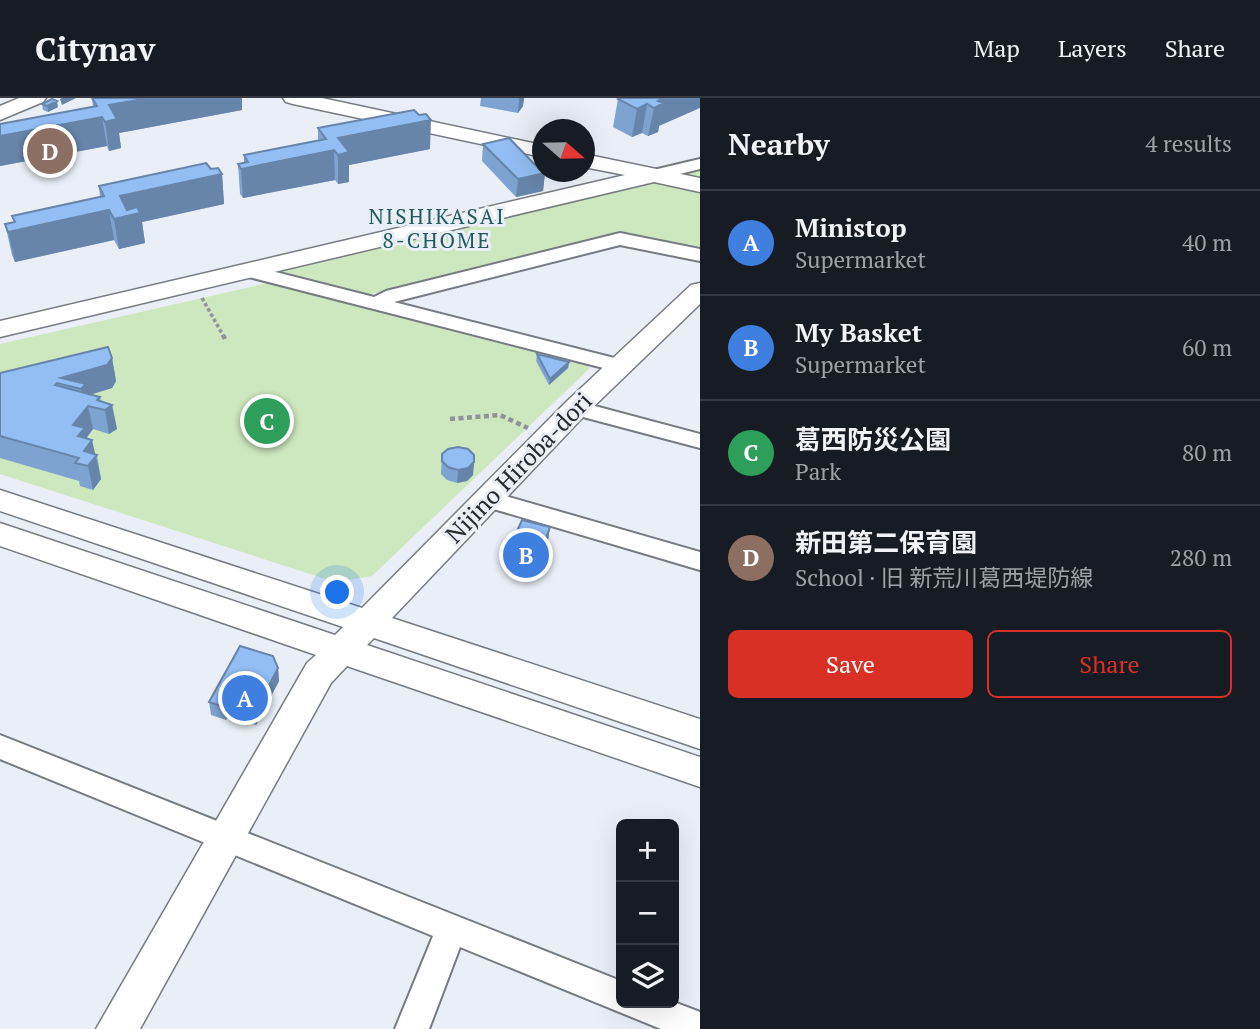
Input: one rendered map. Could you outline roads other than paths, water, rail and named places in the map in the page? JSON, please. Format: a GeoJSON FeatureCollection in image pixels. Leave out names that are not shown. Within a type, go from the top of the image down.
{"type":"FeatureCollection","features":[{"type":"Feature","properties":{"kind":"street"},"geometry":{"type":"LineString","coordinates":[[0,114],[36,98]]}},
{"type":"Feature","properties":{"kind":"street"},"geometry":{"type":"LineString","coordinates":[[293,98],[532,149]]}},
{"type":"Feature","properties":{"kind":"street"},"geometry":{"type":"LineString","coordinates":[[595,162],[700,185]]}},
{"type":"Feature","properties":{"kind":"street"},"geometry":{"type":"LineString","coordinates":[[0,329],[700,164]]}},
{"type":"Feature","properties":{"kind":"street"},"geometry":{"type":"LineString","coordinates":[[376,304],[393,295],[620,239],[700,255]]}},
{"type":"Feature","properties":{"kind":"street"},"geometry":{"type":"LineString","coordinates":[[248,271],[619,366]]}},
{"type":"Feature","properties":{"kind":"street","name":"Nijino Hiroba-dori"},"geometry":{"type":"LineString","coordinates":[[117,1029],[319,673],[370,624],[576,408],[700,290]]}},
{"type":"Feature","properties":{"kind":"street"},"geometry":{"type":"LineString","coordinates":[[576,408],[700,441]]}},
{"type":"Feature","properties":{"kind":"street"},"geometry":{"type":"LineString","coordinates":[[488,499],[700,561]]}},
{"type":"Feature","properties":{"kind":"street"},"geometry":{"type":"LineString","coordinates":[[0,500],[700,734]]}},
{"type":"Feature","properties":{"kind":"street"},"geometry":{"type":"LineString","coordinates":[[0,534],[700,772]]}},
{"type":"Feature","properties":{"kind":"street"},"geometry":{"type":"LineString","coordinates":[[0,747],[616,995]]}},
{"type":"Feature","properties":{"kind":"street"},"geometry":{"type":"LineString","coordinates":[[412,1029],[451,930]]}},
{"type":"Feature","properties":{"kind":"street"},"geometry":{"type":"LineString","coordinates":[[648,1008],[700,1028]]}},
{"type":"Feature","properties":{"kind":"place","name":"新田第二保育園"},"geometry":{"type":"Point","coordinates":[50,151]}},
{"type":"Feature","properties":{"kind":"place","name":"葛西防災公園"},"geometry":{"type":"Point","coordinates":[267,421]}},
{"type":"Feature","properties":{"kind":"place","name":"My Basket"},"geometry":{"type":"Point","coordinates":[526,555]}},
{"type":"Feature","properties":{"kind":"place","name":"Ministop"},"geometry":{"type":"Point","coordinates":[245,698]}},
{"type":"Feature","properties":{"kind":"district","name":"NISHIKASAI 8-CHOME"},"geometry":{"type":"Point","coordinates":[437,229]}}]}
